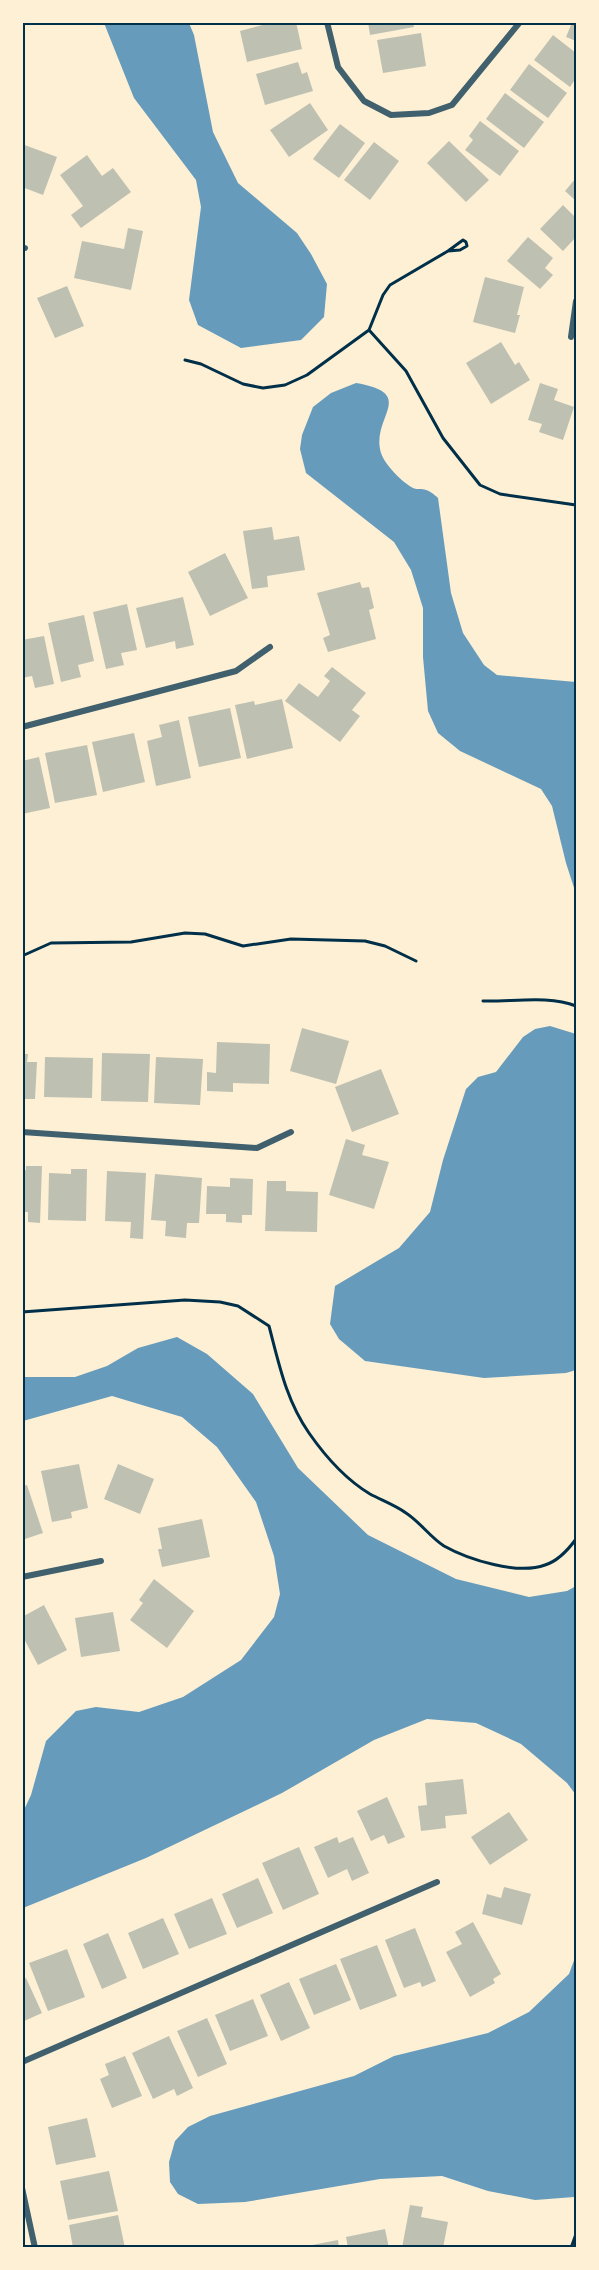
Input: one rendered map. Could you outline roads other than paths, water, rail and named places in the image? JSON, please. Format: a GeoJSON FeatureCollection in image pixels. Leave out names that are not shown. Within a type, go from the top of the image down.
{"type":"FeatureCollection","features":[{"type":"Feature","properties":{"kind":"street"},"geometry":{"type":"LineString","coordinates":[[327,22],[338,67],[364,101],[391,116],[429,112],[453,105],[520,22]]}},
{"type":"Feature","properties":{"kind":"street"},"geometry":{"type":"LineString","coordinates":[[571,338],[576,301]]}},
{"type":"Feature","properties":{"kind":"street"},"geometry":{"type":"LineString","coordinates":[[22,727],[236,671],[270,646]]}},
{"type":"Feature","properties":{"kind":"street"},"geometry":{"type":"LineString","coordinates":[[22,1132],[256,1148],[291,1132]]}},
{"type":"Feature","properties":{"kind":"street"},"geometry":{"type":"LineString","coordinates":[[22,1578],[101,1561]]}},
{"type":"Feature","properties":{"kind":"street"},"geometry":{"type":"LineString","coordinates":[[22,2062],[437,1882]]}},
{"type":"Feature","properties":{"kind":"street"},"geometry":{"type":"LineString","coordinates":[[22,2188],[35,2247]]}},
{"type":"Feature","properties":{"kind":"water"},"geometry":{"type":"Polygon","coordinates":[[[104,23],[189,23],[194,35],[213,132],[238,183],[297,233],[327,284],[324,317],[301,340],[241,348],[198,325],[189,300],[201,207],[196,180],[134,98],[104,23]]]}},
{"type":"Feature","properties":{"kind":"water"},"geometry":{"type":"Polygon","coordinates":[[[356,383],[375,388],[385,394],[389,400],[379,440],[381,453],[386,463],[409,485],[415,489],[428,491],[438,498],[451,593],[463,633],[484,665],[497,675],[576,682],[576,894],[552,806],[541,789],[460,751],[438,733],[428,711],[423,657],[423,608],[411,570],[394,542],[306,473],[300,449],[302,435],[313,407],[331,393],[356,383]]]}},
{"type":"Feature","properties":{"kind":"water"},"geometry":{"type":"Polygon","coordinates":[[[550,1026],[576,1034],[576,1370],[566,1373],[484,1378],[365,1361],[339,1339],[330,1324],[335,1286],[399,1248],[430,1212],[443,1160],[466,1089],[478,1077],[496,1072],[523,1037],[535,1029],[550,1026]]]}},
{"type":"Feature","properties":{"kind":"water"},"geometry":{"type":"Polygon","coordinates":[[[177,1337],[207,1354],[253,1394],[298,1468],[368,1535],[456,1579],[529,1597],[567,1591],[576,1586],[576,1795],[567,1783],[521,1744],[476,1723],[427,1719],[374,1740],[282,1793],[146,1858],[23,1908],[23,1812],[31,1795],[46,1741],[76,1711],[96,1707],[139,1712],[183,1697],[241,1660],[274,1617],[280,1594],[274,1556],[256,1502],[217,1447],[182,1417],[112,1396],[23,1421],[23,1377],[75,1377],[107,1366],[138,1348],[177,1337]]]}},
{"type":"Feature","properties":{"kind":"water"},"geometry":{"type":"Polygon","coordinates":[[[576,1955],[576,2195],[574,2197],[535,2200],[488,2191],[442,2176],[380,2179],[245,2202],[198,2204],[178,2194],[170,2182],[169,2162],[175,2141],[188,2127],[210,2116],[354,2076],[394,2056],[488,2033],[529,2012],[569,1974],[576,1955]]]}}]}
